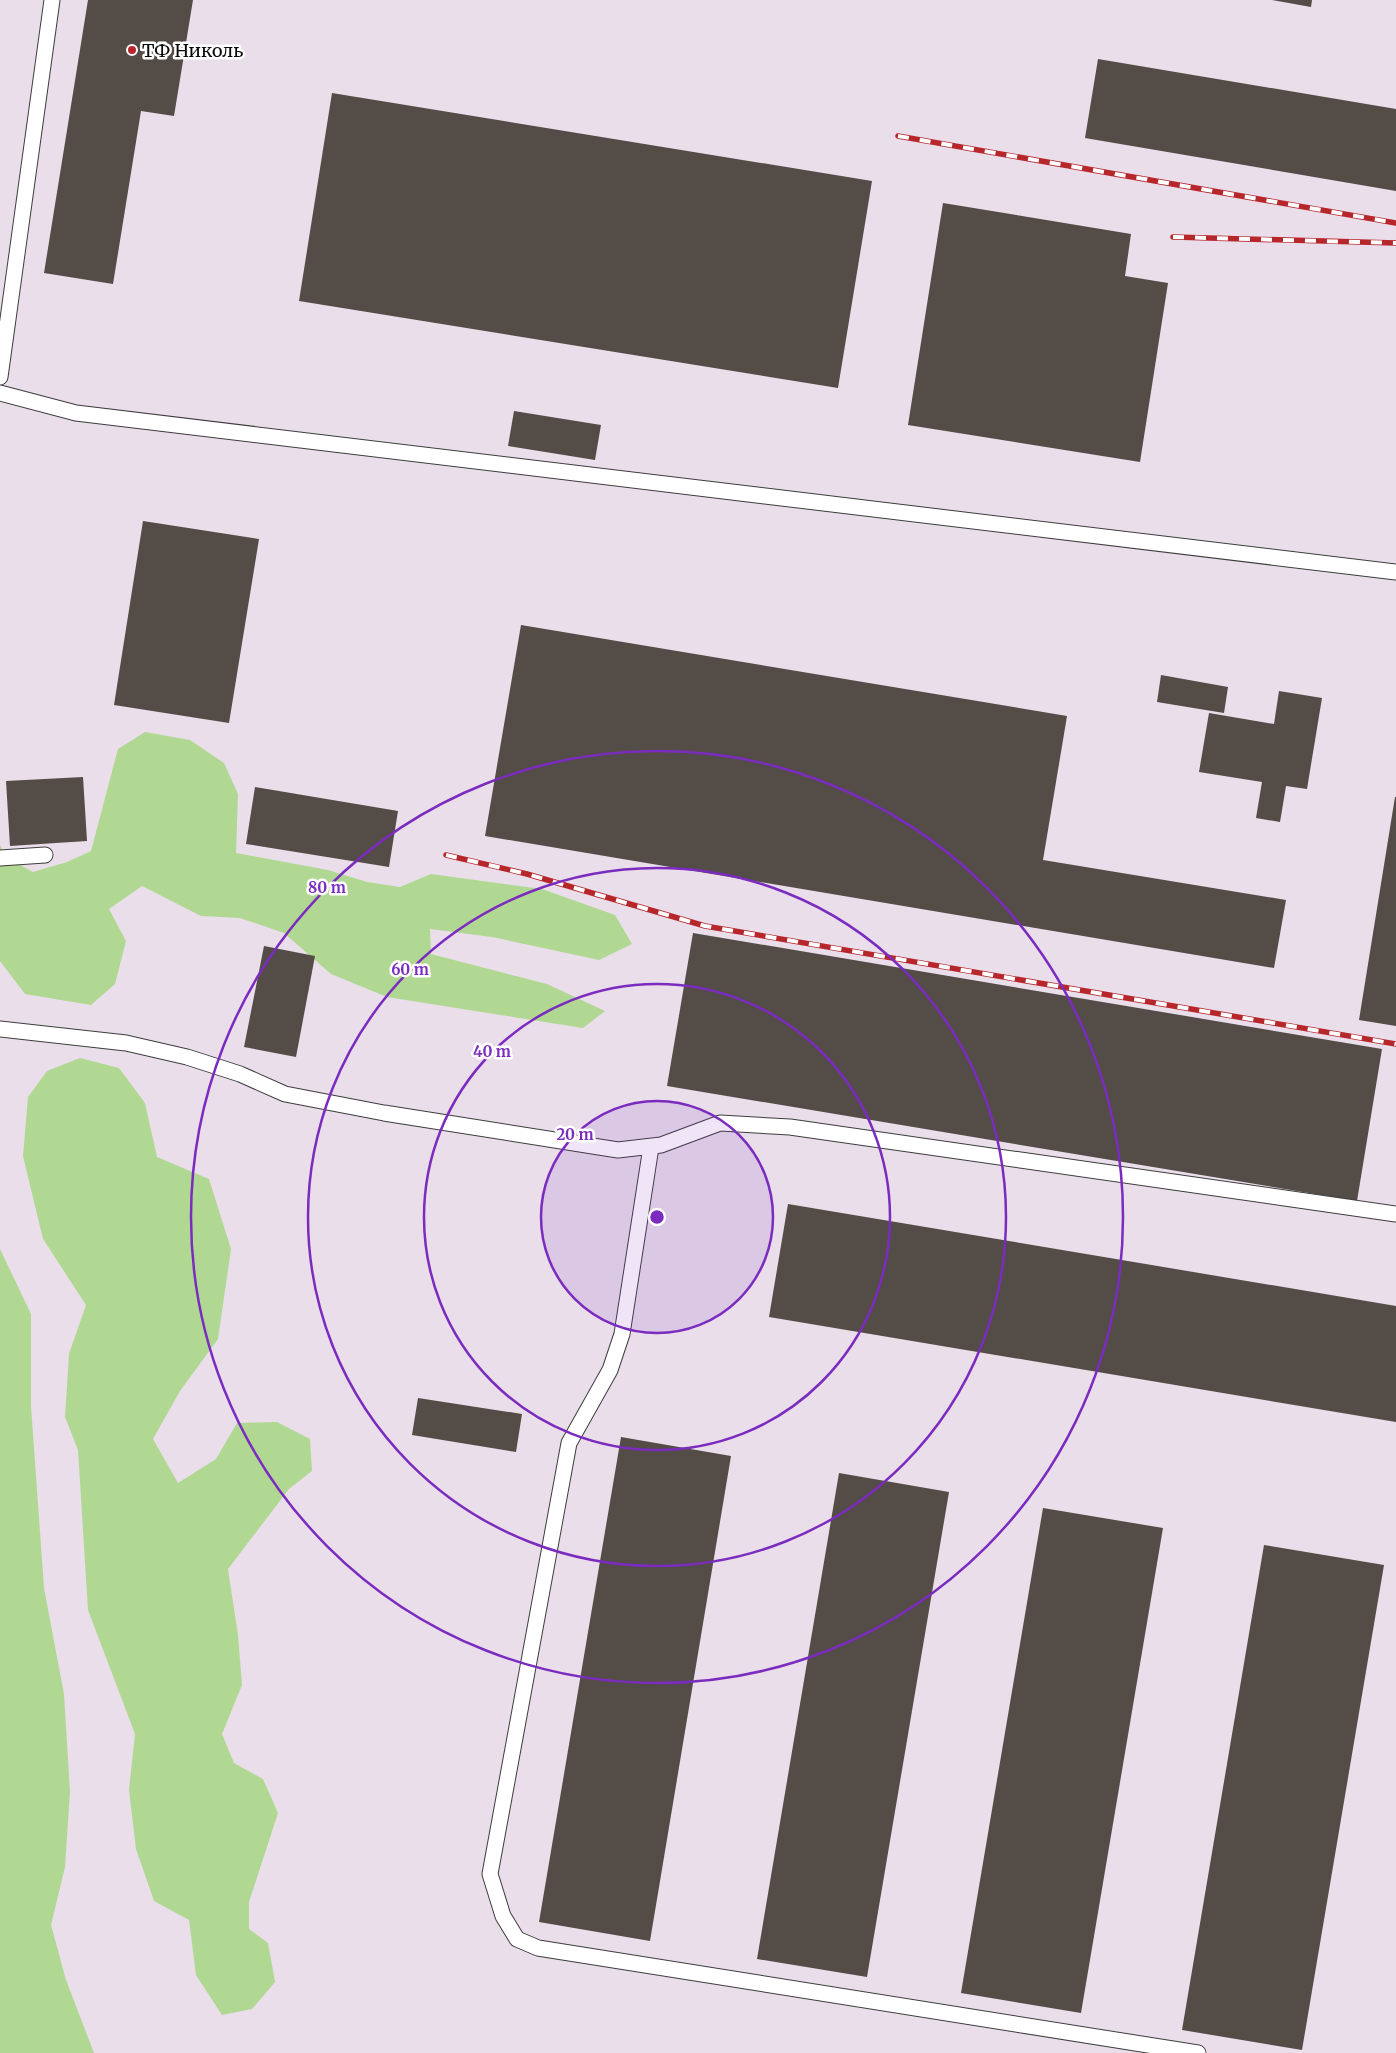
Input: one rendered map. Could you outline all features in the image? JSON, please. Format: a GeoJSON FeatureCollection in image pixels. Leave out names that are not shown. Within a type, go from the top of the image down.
{"type":"FeatureCollection","features":[{"type":"Feature","properties":{"kind":"lane"},"geometry":{"type":"LineString","coordinates":[[0,377],[52,0]]}},
{"type":"Feature","properties":{"kind":"lane"},"geometry":{"type":"LineString","coordinates":[[0,393],[76,413],[1396,572]]}},
{"type":"Feature","properties":{"kind":"lane"},"geometry":{"type":"LineString","coordinates":[[0,858],[46,855]]}},
{"type":"Feature","properties":{"kind":"lane"},"geometry":{"type":"LineString","coordinates":[[0,1029],[126,1043],[187,1057],[240,1074],[286,1094],[384,1113],[618,1150],[661,1145],[720,1123],[790,1127],[1396,1214]]}},
{"type":"Feature","properties":{"kind":"lane"},"geometry":{"type":"LineString","coordinates":[[651,1147],[622,1334],[610,1370],[569,1443],[490,1874],[503,1916],[517,1939],[538,1948],[1198,2053]]}},
{"type":"Feature","properties":{"kind":"shaded area"},"geometry":{"type":"Polygon","coordinates":[[[0,0],[1396,0],[1396,2053],[13,2053],[0,1994],[0,0]]]}},
{"type":"Feature","properties":{"kind":"green space"},"geometry":{"type":"Polygon","coordinates":[[[145,732],[190,740],[224,763],[238,794],[236,853],[328,870],[367,882],[400,887],[431,874],[542,889],[615,915],[632,944],[599,960],[492,937],[430,929],[431,954],[547,984],[605,1011],[583,1028],[387,997],[331,974],[284,933],[240,918],[201,916],[142,886],[109,909],[126,941],[115,984],[91,1005],[25,994],[0,961],[0,845],[6,857],[33,872],[67,862],[91,851],[118,749],[145,732]]]}},
{"type":"Feature","properties":{"kind":"green space"},"geometry":{"type":"Polygon","coordinates":[[[80,1058],[119,1068],[145,1103],[157,1157],[209,1179],[231,1249],[218,1339],[180,1391],[153,1439],[178,1483],[216,1459],[237,1423],[277,1422],[310,1439],[312,1471],[289,1489],[228,1569],[238,1635],[242,1685],[222,1734],[234,1763],[263,1779],[278,1813],[249,1902],[249,1929],[268,1943],[275,1982],[252,2009],[222,2015],[196,1975],[189,1920],[154,1901],[136,1849],[129,1790],[135,1734],[88,1610],[78,1450],[65,1417],[69,1354],[86,1305],[43,1239],[23,1156],[28,1097],[47,1071],[80,1058]]]}},
{"type":"Feature","properties":{"kind":"green space"},"geometry":{"type":"Polygon","coordinates":[[[0,1249],[31,1314],[31,1406],[44,1588],[64,1694],[70,1792],[65,1867],[51,1925],[66,1980],[94,2053],[0,2053],[0,1249]]]}},
{"type":"Feature","properties":{"kind":"building"},"geometry":{"type":"Polygon","coordinates":[[[88,0],[193,0],[174,116],[141,111],[113,284],[44,273],[88,0]]]}},
{"type":"Feature","properties":{"kind":"building"},"geometry":{"type":"Polygon","coordinates":[[[1272,0],[1312,0],[1311,7],[1272,0]]]}},
{"type":"Feature","properties":{"kind":"building"},"geometry":{"type":"Polygon","coordinates":[[[1098,59],[1396,109],[1396,191],[1085,138],[1098,59]]]}},
{"type":"Feature","properties":{"kind":"building"},"geometry":{"type":"Polygon","coordinates":[[[332,93],[872,181],[838,388],[299,301],[332,93]]]}},
{"type":"Feature","properties":{"kind":"building"},"geometry":{"type":"Polygon","coordinates":[[[943,203],[1131,234],[1125,276],[1168,283],[1140,462],[908,425],[943,203]]]}},
{"type":"Feature","properties":{"kind":"building"},"geometry":{"type":"Polygon","coordinates":[[[514,411],[601,425],[595,460],[508,446],[514,411]]]}},
{"type":"Feature","properties":{"kind":"building"},"geometry":{"type":"Polygon","coordinates":[[[143,521],[259,539],[229,723],[114,705],[143,521]]]}},
{"type":"Feature","properties":{"kind":"building"},"geometry":{"type":"Polygon","coordinates":[[[521,625],[1067,716],[1043,860],[1286,900],[1274,968],[485,836],[521,625]]]}},
{"type":"Feature","properties":{"kind":"building"},"geometry":{"type":"Polygon","coordinates":[[[1161,675],[1228,687],[1224,713],[1157,702],[1161,675]]]}},
{"type":"Feature","properties":{"kind":"building"},"geometry":{"type":"Polygon","coordinates":[[[1279,691],[1322,698],[1307,789],[1286,786],[1280,822],[1256,818],[1262,782],[1199,772],[1209,713],[1274,724],[1279,691]]]}},
{"type":"Feature","properties":{"kind":"building"},"geometry":{"type":"Polygon","coordinates":[[[83,777],[87,841],[10,846],[6,781],[83,777]]]}},
{"type":"Feature","properties":{"kind":"building"},"geometry":{"type":"Polygon","coordinates":[[[255,787],[398,811],[389,867],[246,844],[255,787]]]}},
{"type":"Feature","properties":{"kind":"building"},"geometry":{"type":"Polygon","coordinates":[[[1396,797],[1396,1026],[1359,1020],[1396,797]]]}},
{"type":"Feature","properties":{"kind":"building"},"geometry":{"type":"Polygon","coordinates":[[[693,933],[1382,1049],[1357,1201],[667,1086],[693,933]]]}},
{"type":"Feature","properties":{"kind":"building"},"geometry":{"type":"Polygon","coordinates":[[[264,946],[315,956],[296,1057],[244,1047],[264,946]]]}},
{"type":"Feature","properties":{"kind":"building"},"geometry":{"type":"Polygon","coordinates":[[[788,1204],[1396,1306],[1396,1422],[769,1317],[788,1204]]]}},
{"type":"Feature","properties":{"kind":"building"},"geometry":{"type":"Polygon","coordinates":[[[418,1398],[522,1414],[516,1452],[412,1435],[418,1398]]]}},
{"type":"Feature","properties":{"kind":"building"},"geometry":{"type":"Polygon","coordinates":[[[621,1437],[731,1456],[650,1941],[539,1922],[621,1437]]]}},
{"type":"Feature","properties":{"kind":"building"},"geometry":{"type":"Polygon","coordinates":[[[839,1473],[949,1492],[867,1977],[757,1959],[839,1473]]]}},
{"type":"Feature","properties":{"kind":"building"},"geometry":{"type":"Polygon","coordinates":[[[1043,1508],[1163,1528],[1081,2013],[961,1993],[1043,1508]]]}},
{"type":"Feature","properties":{"kind":"building"},"geometry":{"type":"Polygon","coordinates":[[[1264,1545],[1384,1565],[1302,2050],[1182,2030],[1264,1545]]]}},
{"type":"Feature","properties":{"kind":"railway"},"geometry":{"type":"LineString","coordinates":[[898,136],[1396,223]]}},
{"type":"Feature","properties":{"kind":"railway"},"geometry":{"type":"LineString","coordinates":[[1173,237],[1396,243]]}},
{"type":"Feature","properties":{"kind":"railway"},"geometry":{"type":"LineString","coordinates":[[446,855],[527,874],[705,926],[1396,1044]]}},
{"type":"Feature","properties":{"kind":"place","name":"ТФ Николь"},"geometry":{"type":"Point","coordinates":[132,50]}}]}
